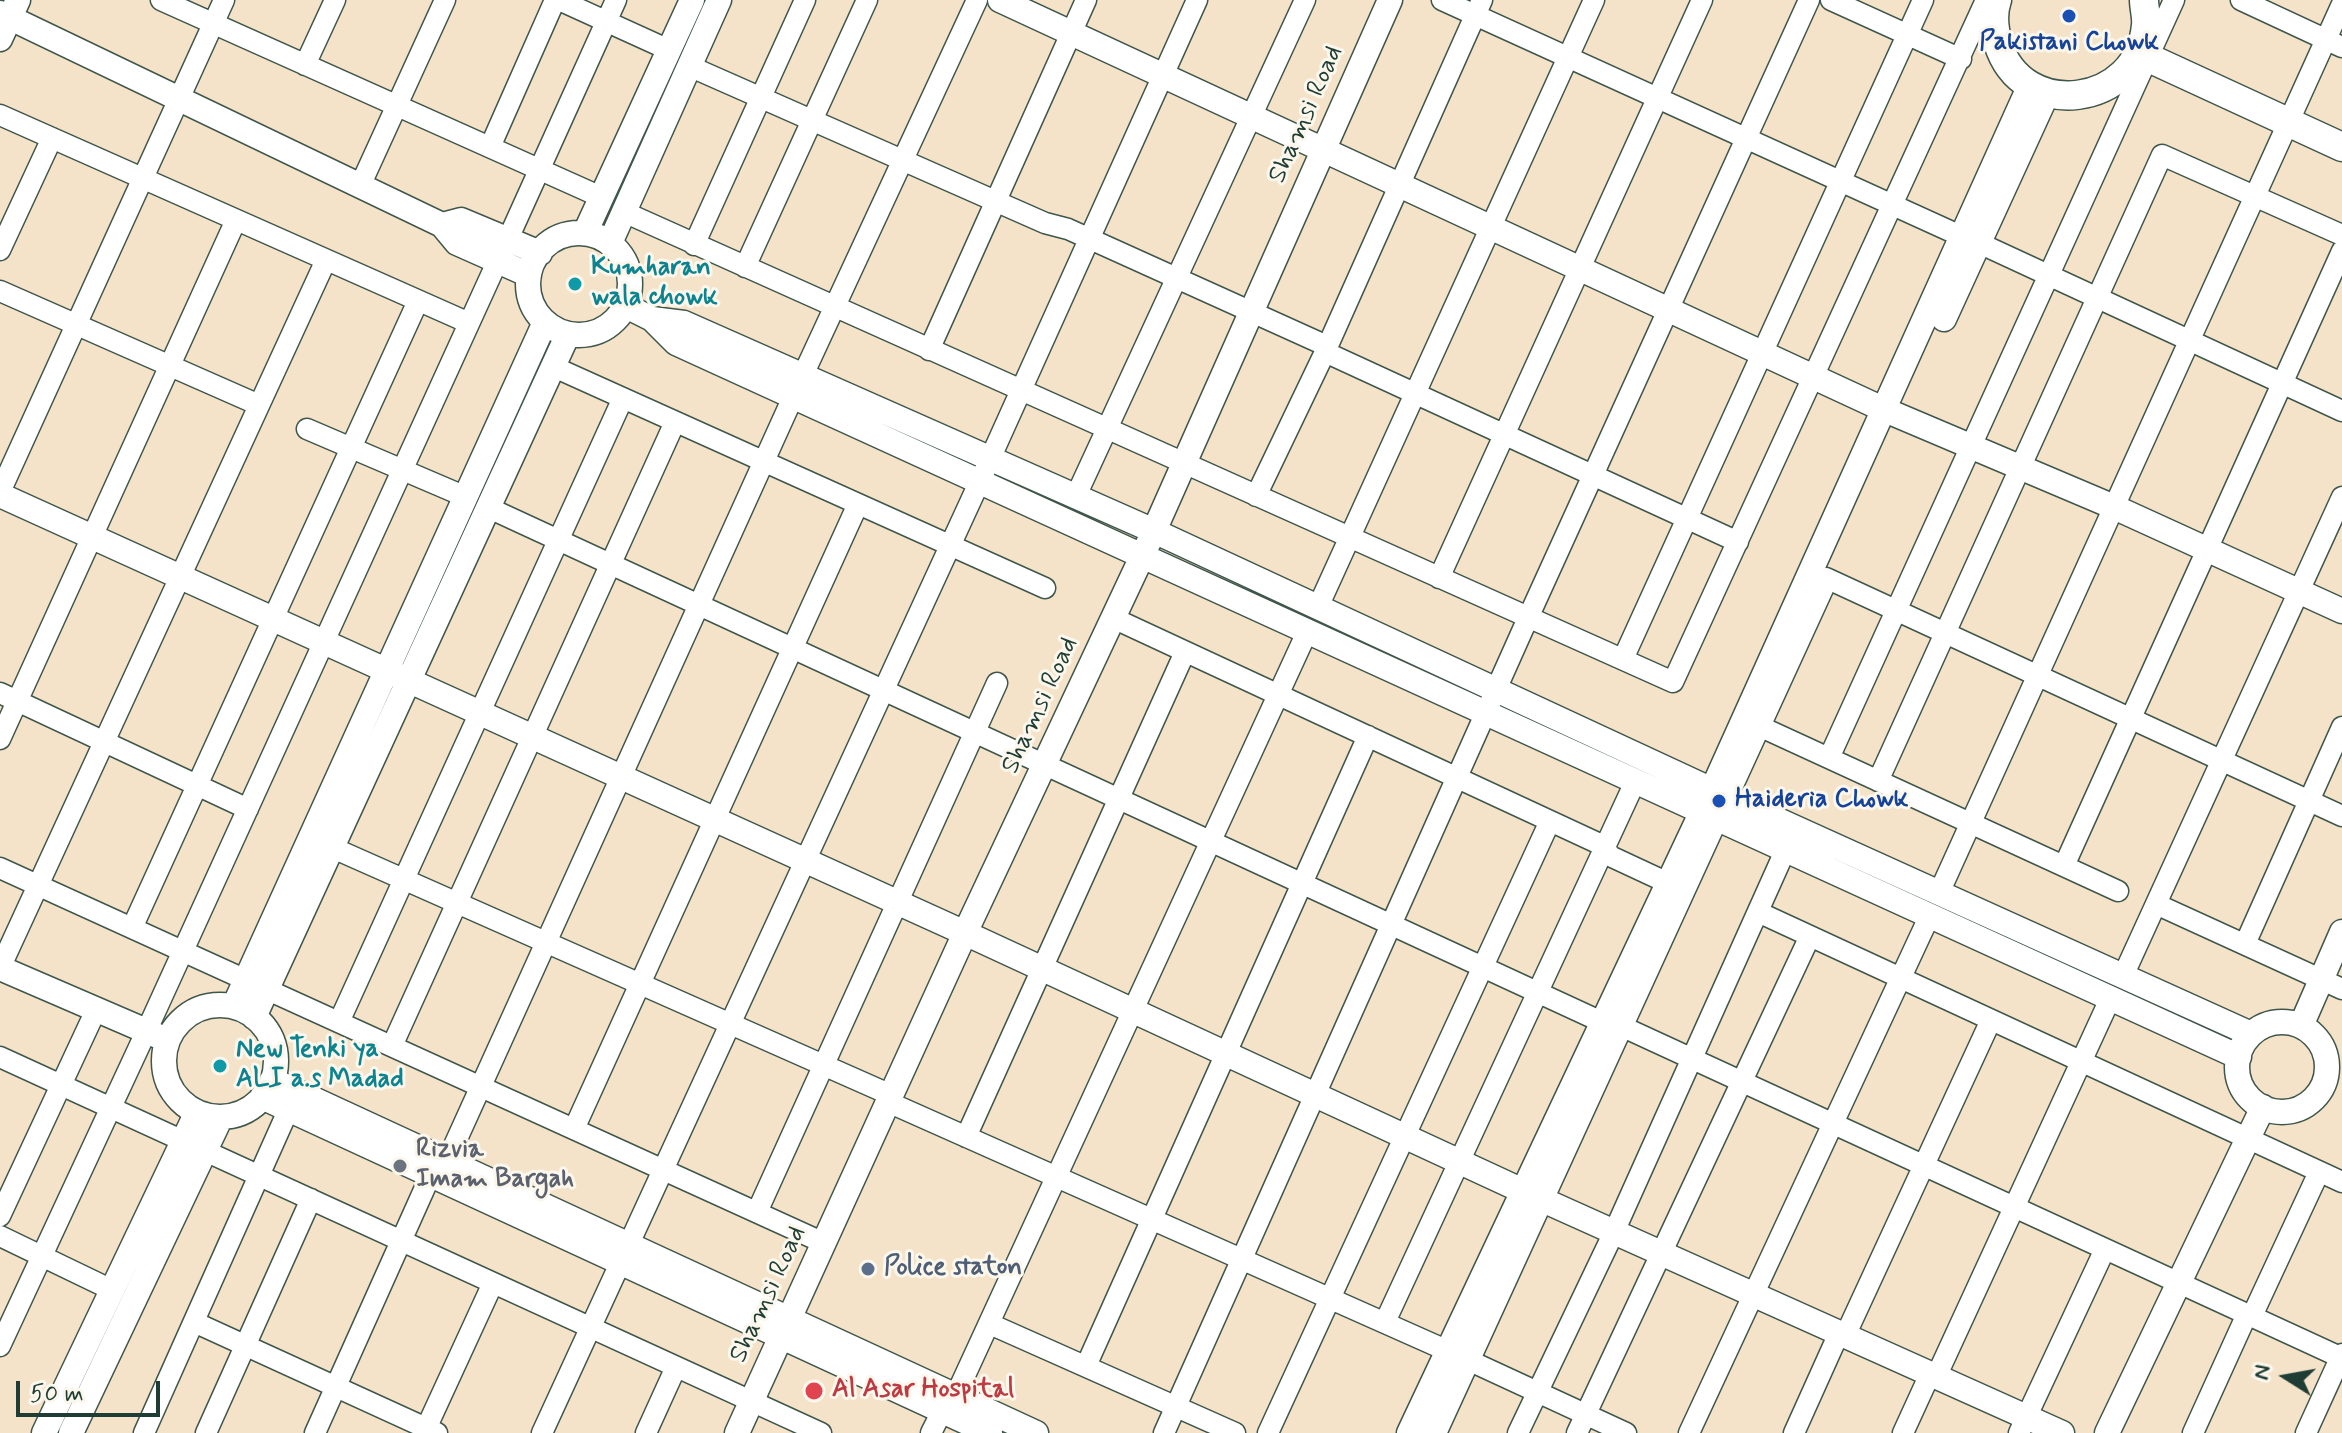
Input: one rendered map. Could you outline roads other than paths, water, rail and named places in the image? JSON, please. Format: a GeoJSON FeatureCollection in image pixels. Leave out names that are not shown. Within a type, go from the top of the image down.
{"type":"FeatureCollection","features":[{"type":"Feature","properties":{"kind":"main road"},"geometry":{"type":"LineString","coordinates":[[1997,0],[1995,30],[2002,54],[2016,75],[2060,96],[2085,95],[2108,86],[2144,55],[2144,0]]}},
{"type":"Feature","properties":{"kind":"main road"},"geometry":{"type":"LineString","coordinates":[[2144,55],[2342,147]]}},
{"type":"Feature","properties":{"kind":"street"},"geometry":{"type":"LineString","coordinates":[[161,0],[601,197]]}},
{"type":"Feature","properties":{"kind":"street"},"geometry":{"type":"LineString","coordinates":[[224,0],[0,493],[1042,968],[1533,1196],[1933,1375],[2023,1425],[2062,1433]]}},
{"type":"Feature","properties":{"kind":"street"},"geometry":{"type":"LineString","coordinates":[[305,65],[335,0]]}},
{"type":"Feature","properties":{"kind":"street"},"geometry":{"type":"LineString","coordinates":[[360,186],[445,0]]}},
{"type":"Feature","properties":{"kind":"street"},"geometry":{"type":"LineString","coordinates":[[490,147],[557,0],[669,50]]}},
{"type":"Feature","properties":{"kind":"street"},"geometry":{"type":"LineString","coordinates":[[0,1346],[111,1108],[156,1036],[183,951],[616,0]]}},
{"type":"Feature","properties":{"kind":"street"},"geometry":{"type":"LineString","coordinates":[[585,233],[692,0]]}},
{"type":"Feature","properties":{"kind":"street"},"geometry":{"type":"LineString","coordinates":[[610,243],[719,0]]}},
{"type":"Feature","properties":{"kind":"street"},"geometry":{"type":"LineString","coordinates":[[694,245],[805,0]]}},
{"type":"Feature","properties":{"kind":"street"},"geometry":{"type":"LineString","coordinates":[[745,267],[867,0]]}},
{"type":"Feature","properties":{"kind":"street"},"geometry":{"type":"LineString","coordinates":[[315,1433],[401,1241],[480,1086],[977,0]]}},
{"type":"Feature","properties":{"kind":"street"},"geometry":{"type":"LineString","coordinates":[[1000,0],[1893,413],[2114,507],[2342,611]]}},
{"type":"Feature","properties":{"kind":"street"},"geometry":{"type":"LineString","coordinates":[[929,350],[1086,0]]}},
{"type":"Feature","properties":{"kind":"street"},"geometry":{"type":"LineString","coordinates":[[542,1433],[990,459],[1087,238],[1197,0]]}},
{"type":"Feature","properties":{"kind":"street"},"geometry":{"type":"LineString","coordinates":[[1075,498],[1305,0]]}},
{"type":"Feature","properties":{"kind":"street","name":"Shamsi Road"},"geometry":{"type":"LineString","coordinates":[[737,1433],[965,933],[1154,531],[1390,0]]}},
{"type":"Feature","properties":{"kind":"street"},"geometry":{"type":"LineString","coordinates":[[1442,0],[1478,8],[1568,57],[2342,411]]}},
{"type":"Feature","properties":{"kind":"street"},"geometry":{"type":"LineString","coordinates":[[1318,607],[1594,0]]}},
{"type":"Feature","properties":{"kind":"street"},"geometry":{"type":"LineString","coordinates":[[1439,578],[1702,0]]}},
{"type":"Feature","properties":{"kind":"street"},"geometry":{"type":"LineString","coordinates":[[1164,1433],[1528,618],[1809,0]]}},
{"type":"Feature","properties":{"kind":"street"},"geometry":{"type":"LineString","coordinates":[[1831,0],[1961,59]]}},
{"type":"Feature","properties":{"kind":"street"},"geometry":{"type":"LineString","coordinates":[[1623,659],[1923,0]]}},
{"type":"Feature","properties":{"kind":"street"},"geometry":{"type":"LineString","coordinates":[[624,212],[1673,682],[1986,0]]}},
{"type":"Feature","properties":{"kind":"street"},"geometry":{"type":"LineString","coordinates":[[1829,758],[2049,275],[2144,55],[2174,0]]}},
{"type":"Feature","properties":{"kind":"street"},"geometry":{"type":"LineString","coordinates":[[2241,0],[2334,43]]}},
{"type":"Feature","properties":{"kind":"street"},"geometry":{"type":"LineString","coordinates":[[1939,893],[2287,122],[2334,43],[2342,4]]}},
{"type":"Feature","properties":{"kind":"street"},"geometry":{"type":"LineString","coordinates":[[1256,496],[1326,349],[1478,8]]}},
{"type":"Feature","properties":{"kind":"street"},"geometry":{"type":"LineString","coordinates":[[7,17],[442,225],[457,243],[540,253]]}},
{"type":"Feature","properties":{"kind":"street"},"geometry":{"type":"LineString","coordinates":[[689,66],[1250,311],[1415,394],[1738,542]]}},
{"type":"Feature","properties":{"kind":"street"},"geometry":{"type":"LineString","coordinates":[[1409,1433],[1458,1355],[1533,1196],[2039,88]]}},
{"type":"Feature","properties":{"kind":"street"},"geometry":{"type":"LineString","coordinates":[[0,115],[469,323]]}},
{"type":"Feature","properties":{"kind":"street"},"geometry":{"type":"LineString","coordinates":[[0,250],[52,138]]}},
{"type":"Feature","properties":{"kind":"street"},"geometry":{"type":"LineString","coordinates":[[1878,781],[2162,155],[2342,235]]}},
{"type":"Feature","properties":{"kind":"street"},"geometry":{"type":"LineString","coordinates":[[0,739],[9,697],[92,536],[236,220]]}},
{"type":"Feature","properties":{"kind":"street"},"geometry":{"type":"LineString","coordinates":[[585,233],[610,243],[627,265],[630,293],[626,306],[616,320],[602,330],[585,335],[568,334],[545,322],[531,301],[529,275],[549,243],[566,234],[585,233]]}},
{"type":"Feature","properties":{"kind":"street"},"geometry":{"type":"LineString","coordinates":[[503,250],[529,275]]}},
{"type":"Feature","properties":{"kind":"street"},"geometry":{"type":"LineString","coordinates":[[2064,866],[2342,251]]}},
{"type":"Feature","properties":{"kind":"street"},"geometry":{"type":"LineString","coordinates":[[156,1036],[0,968],[326,260]]}},
{"type":"Feature","properties":{"kind":"street"},"geometry":{"type":"LineString","coordinates":[[0,291],[259,405]]}},
{"type":"Feature","properties":{"kind":"street"},"geometry":{"type":"LineString","coordinates":[[132,928],[418,301]]}},
{"type":"Feature","properties":{"kind":"street"},"geometry":{"type":"LineString","coordinates":[[626,306],[652,319],[684,323],[979,483],[2239,1057]]}},
{"type":"Feature","properties":{"kind":"street"},"geometry":{"type":"LineString","coordinates":[[244,1012],[387,671],[545,322]]}},
{"type":"Feature","properties":{"kind":"street"},"geometry":{"type":"LineString","coordinates":[[256,984],[333,848],[568,334]]}},
{"type":"Feature","properties":{"kind":"street"},"geometry":{"type":"LineString","coordinates":[[554,367],[1045,588]]}},
{"type":"Feature","properties":{"kind":"street"},"geometry":{"type":"LineString","coordinates":[[798,386],[990,459],[1154,531],[1719,794],[2251,1034]]}},
{"type":"Feature","properties":{"kind":"street"},"geometry":{"type":"LineString","coordinates":[[339,1022],[623,398]]}},
{"type":"Feature","properties":{"kind":"street"},"geometry":{"type":"LineString","coordinates":[[1719,794],[1759,726],[1826,578],[1893,413]]}},
{"type":"Feature","properties":{"kind":"street"},"geometry":{"type":"LineString","coordinates":[[392,1046],[675,422]]}},
{"type":"Feature","properties":{"kind":"street"},"geometry":{"type":"LineString","coordinates":[[307,429],[466,497]]}},
{"type":"Feature","properties":{"kind":"street"},"geometry":{"type":"LineString","coordinates":[[2123,976],[2342,497]]}},
{"type":"Feature","properties":{"kind":"street"},"geometry":{"type":"LineString","coordinates":[[574,1129],[858,504]]}},
{"type":"Feature","properties":{"kind":"street"},"geometry":{"type":"LineString","coordinates":[[489,508],[1537,992],[1692,1058],[2342,1356],[2306,1433]]}},
{"type":"Feature","properties":{"kind":"street"},"geometry":{"type":"LineString","coordinates":[[1826,578],[2342,816]]}},
{"type":"Feature","properties":{"kind":"street"},"geometry":{"type":"LineString","coordinates":[[1113,618],[1604,846],[1610,856],[1668,883]]}},
{"type":"Feature","properties":{"kind":"street"},"geometry":{"type":"LineString","coordinates":[[943,1414],[990,1324],[1307,632]]}},
{"type":"Feature","properties":{"kind":"street"},"geometry":{"type":"LineString","coordinates":[[966,1137],[1185,652]]}},
{"type":"Feature","properties":{"kind":"street"},"geometry":{"type":"LineString","coordinates":[[757,1212],[997,683]]}},
{"type":"Feature","properties":{"kind":"street"},"geometry":{"type":"LineString","coordinates":[[9,697],[248,809]]}},
{"type":"Feature","properties":{"kind":"street"},"geometry":{"type":"LineString","coordinates":[[1759,726],[2118,891]]}},
{"type":"Feature","properties":{"kind":"street"},"geometry":{"type":"LineString","coordinates":[[2245,944],[2342,727]]}},
{"type":"Feature","properties":{"kind":"street"},"geometry":{"type":"LineString","coordinates":[[1086,1366],[1368,736]]}},
{"type":"Feature","properties":{"kind":"street"},"geometry":{"type":"LineString","coordinates":[[1385,1322],[1635,782]]}},
{"type":"Feature","properties":{"kind":"street"},"geometry":{"type":"LineString","coordinates":[[1612,1024],[1668,883],[1709,816]]}},
{"type":"Feature","properties":{"kind":"street"},"geometry":{"type":"LineString","coordinates":[[1268,1433],[1550,821]]}},
{"type":"Feature","properties":{"kind":"street"},"geometry":{"type":"LineString","coordinates":[[333,848],[824,1065],[966,1137],[1458,1355],[1538,1392],[1581,1424],[1626,1433]]}},
{"type":"Feature","properties":{"kind":"street"},"geometry":{"type":"LineString","coordinates":[[1518,1433],[1614,1232],[1785,851]]}},
{"type":"Feature","properties":{"kind":"street"},"geometry":{"type":"LineString","coordinates":[[0,868],[824,1243]]}},
{"type":"Feature","properties":{"kind":"street"},"geometry":{"type":"LineString","coordinates":[[2156,904],[2332,984]]}},
{"type":"Feature","properties":{"kind":"street"},"geometry":{"type":"LineString","coordinates":[[1758,912],[2342,1182]]}},
{"type":"Feature","properties":{"kind":"street"},"geometry":{"type":"LineString","coordinates":[[1689,1433],[1929,917]]}},
{"type":"Feature","properties":{"kind":"street"},"geometry":{"type":"LineString","coordinates":[[2301,1026],[2332,984],[2342,932]]}},
{"type":"Feature","properties":{"kind":"street"},"geometry":{"type":"LineString","coordinates":[[1581,1424],[1810,936]]}},
{"type":"Feature","properties":{"kind":"street"},"geometry":{"type":"LineString","coordinates":[[1903,1433],[2014,1207],[2110,999]]}},
{"type":"Feature","properties":{"kind":"street"},"geometry":{"type":"LineString","coordinates":[[216,1005],[244,1012],[264,1025],[273,1041],[276,1058],[267,1089],[254,1106],[238,1114],[209,1114],[185,1105],[172,1090],[156,1036],[198,1009],[216,1005]]}},
{"type":"Feature","properties":{"kind":"street"},"geometry":{"type":"LineString","coordinates":[[0,1216],[96,1010]]}},
{"type":"Feature","properties":{"kind":"street"},"geometry":{"type":"LineString","coordinates":[[1794,1433],[1991,1020]]}},
{"type":"Feature","properties":{"kind":"street"},"geometry":{"type":"LineString","coordinates":[[2276,1022],[2291,1022],[2316,1036],[2324,1048],[2333,1090],[2292,1111],[2279,1112],[2263,1107],[2245,1092],[2239,1079],[2241,1049],[2251,1034],[2276,1022]]}},
{"type":"Feature","properties":{"kind":"street"},"geometry":{"type":"LineString","coordinates":[[0,1057],[821,1433]]}},
{"type":"Feature","properties":{"kind":"street"},"geometry":{"type":"LineString","coordinates":[[267,1089],[439,1165],[785,1329],[943,1414],[990,1433]]}},
{"type":"Feature","properties":{"kind":"street"},"geometry":{"type":"LineString","coordinates":[[144,1433],[293,1100]]}},
{"type":"Feature","properties":{"kind":"street"},"geometry":{"type":"LineString","coordinates":[[2107,1433],[2263,1107]]}},
{"type":"Feature","properties":{"kind":"street"},"geometry":{"type":"LineString","coordinates":[[71,1433],[209,1114]]}},
{"type":"Feature","properties":{"kind":"street"},"geometry":{"type":"LineString","coordinates":[[44,1433],[112,1290],[194,1146]]}},
{"type":"Feature","properties":{"kind":"street"},"geometry":{"type":"LineString","coordinates":[[2193,1433],[2319,1172]]}},
{"type":"Feature","properties":{"kind":"street"},"geometry":{"type":"LineString","coordinates":[[206,1433],[311,1199]]}},
{"type":"Feature","properties":{"kind":"street"},"geometry":{"type":"LineString","coordinates":[[0,1236],[112,1290]]}},
{"type":"Feature","properties":{"kind":"street"},"geometry":{"type":"LineString","coordinates":[[2023,1425],[2105,1249]]}},
{"type":"Feature","properties":{"kind":"street"},"geometry":{"type":"LineString","coordinates":[[194,1322],[429,1431],[493,1283]]}},
{"type":"Feature","properties":{"kind":"street"},"geometry":{"type":"LineString","coordinates":[[990,1324],[1235,1433]]}},
{"type":"Feature","properties":{"kind":"street"},"geometry":{"type":"LineString","coordinates":[[1434,1433],[1458,1355]]}},
{"type":"Feature","properties":{"kind":"street"},"geometry":{"type":"LineString","coordinates":[[646,1433],[676,1367]]}},
{"type":"Feature","properties":{"kind":"street"},"geometry":{"type":"LineString","coordinates":[[943,1414],[1036,1433]]}},
{"type":"Feature","properties":{"kind":"place","name":"Pakistani Chowk"},"geometry":{"type":"Point","coordinates":[2069,16]}},
{"type":"Feature","properties":{"kind":"place","name":"Kumharan wala chowk"},"geometry":{"type":"Point","coordinates":[575,284]}},
{"type":"Feature","properties":{"kind":"place","name":"Haideria Chowk"},"geometry":{"type":"Point","coordinates":[1719,801]}},
{"type":"Feature","properties":{"kind":"place","name":"New Tenki ya ALI a.s Madad"},"geometry":{"type":"Point","coordinates":[220,1066]}},
{"type":"Feature","properties":{"kind":"place","name":"Rizvia Imam Bargah"},"geometry":{"type":"Point","coordinates":[400,1166]}},
{"type":"Feature","properties":{"kind":"place","name":"Police staton"},"geometry":{"type":"Point","coordinates":[868,1269]}},
{"type":"Feature","properties":{"kind":"place","name":"Al Asar Hospital"},"geometry":{"type":"Point","coordinates":[814,1391]}}]}
